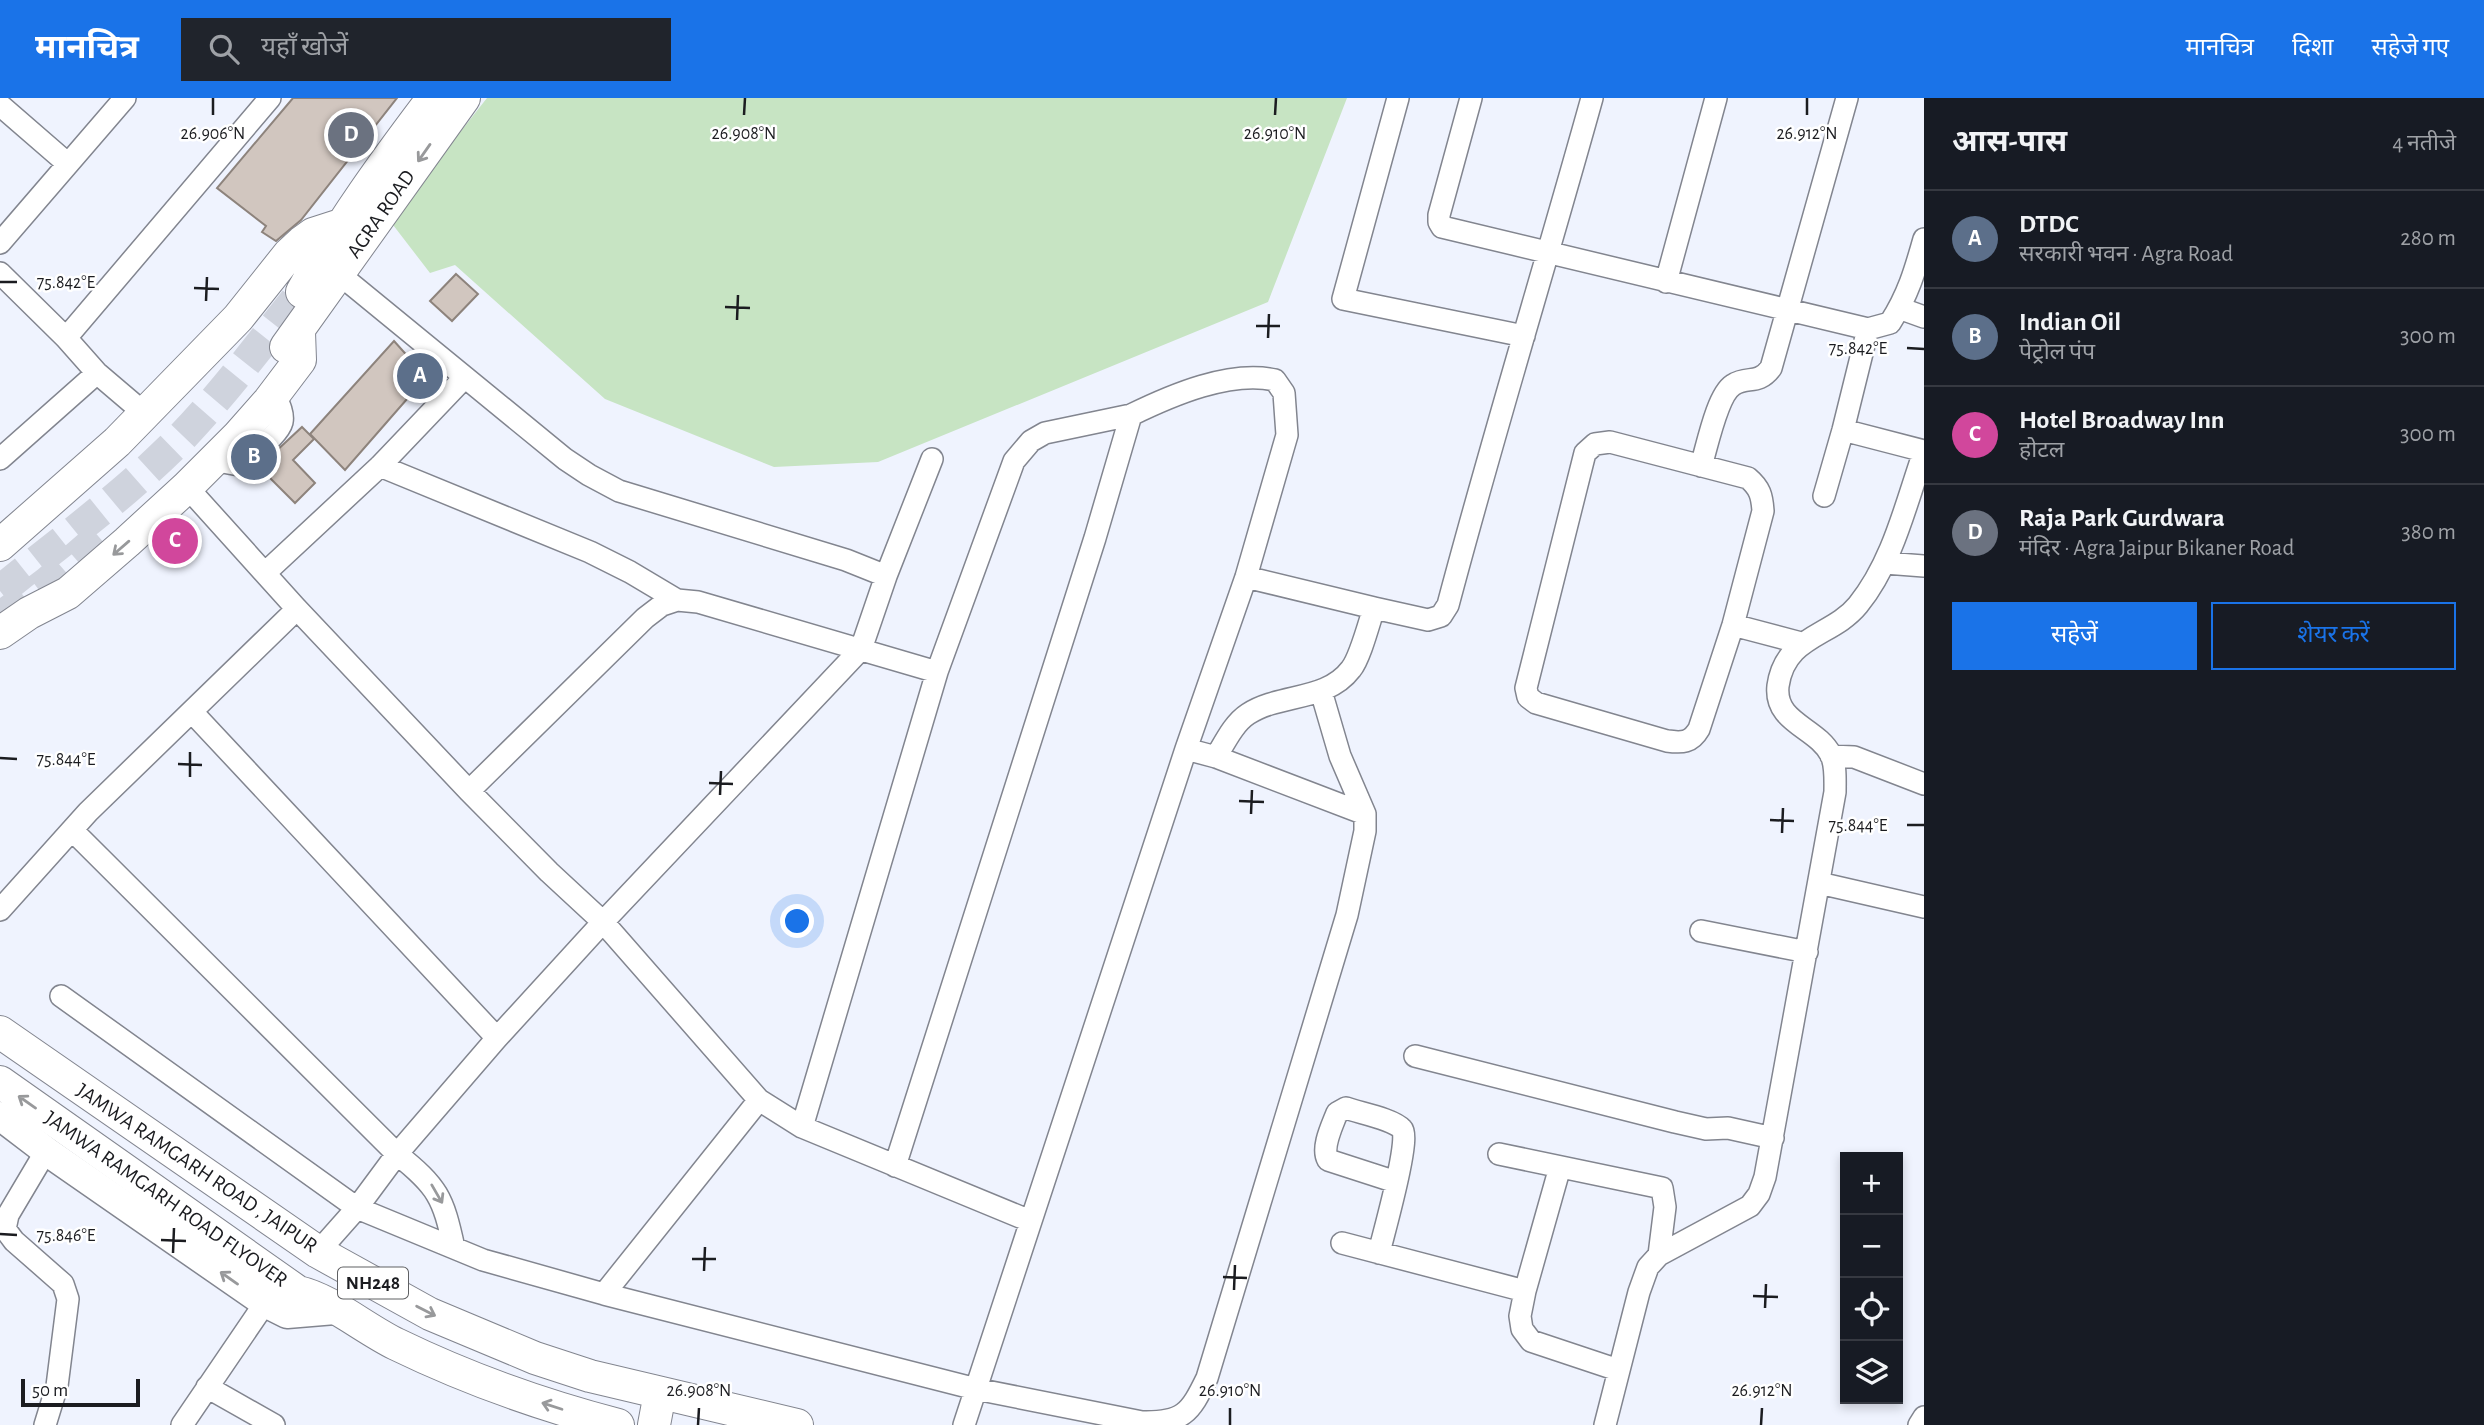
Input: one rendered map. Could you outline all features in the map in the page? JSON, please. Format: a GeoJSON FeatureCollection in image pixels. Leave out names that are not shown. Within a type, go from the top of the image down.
{"type":"FeatureCollection","features":[{"type":"Feature","properties":{"kind":"highway"},"geometry":{"type":"LineString","coordinates":[[302,292],[331,265],[344,224],[378,170],[454,99]]}},
{"type":"Feature","properties":{"kind":"highway","name":"AGRA ROAD"},"geometry":{"type":"LineString","coordinates":[[275,360],[299,332],[331,265],[454,99]]}},
{"type":"Feature","properties":{"kind":"highway"},"geometry":{"type":"LineString","coordinates":[[0,545],[117,442],[238,318],[295,248],[313,234],[344,224]]}},
{"type":"Feature","properties":{"kind":"highway"},"geometry":{"type":"LineString","coordinates":[[0,569],[148,440],[217,367],[306,265],[331,265]]}},
{"type":"Feature","properties":{"kind":"highway"},"geometry":{"type":"LineString","coordinates":[[0,632],[68,593],[187,487],[238,436],[300,360],[299,332]]}},
{"type":"Feature","properties":{"kind":"highway","name":"JAMWA RAMGARH ROAD , JAIPUR"},"geometry":{"type":"LineString","coordinates":[[0,1032],[318,1252],[430,1314],[535,1358],[590,1376],[797,1425]]}},
{"type":"Feature","properties":{"kind":"highway"},"geometry":{"type":"LineString","coordinates":[[0,1054],[252,1249],[308,1276],[326,1303]]}},
{"type":"Feature","properties":{"kind":"highway","name":"JAMWA RAMGARH ROAD FLYOVER"},"geometry":{"type":"LineString","coordinates":[[0,1082],[252,1249]]}},
{"type":"Feature","properties":{"kind":"highway","name":"NH248"},"geometry":{"type":"LineString","coordinates":[[326,1303],[393,1342],[502,1391],[618,1425]]}},
{"type":"Feature","properties":{"kind":"highway"},"geometry":{"type":"LineString","coordinates":[[654,1425],[660,1393]]}},
{"type":"Feature","properties":{"kind":"main road"},"geometry":{"type":"LineString","coordinates":[[0,1116],[46,1152],[265,1303],[287,1314],[326,1303]]}},
{"type":"Feature","properties":{"kind":"street"},"geometry":{"type":"LineString","coordinates":[[0,243],[125,98]]}},
{"type":"Feature","properties":{"kind":"street"},"geometry":{"type":"LineString","coordinates":[[66,338],[270,98]]}},
{"type":"Feature","properties":{"kind":"street"},"geometry":{"type":"LineString","coordinates":[[1398,98],[1343,299],[1524,336]]}},
{"type":"Feature","properties":{"kind":"street"},"geometry":{"type":"LineString","coordinates":[[1471,98],[1438,222],[1442,227],[1868,329],[1890,323],[1899,309],[1909,289],[1924,239]]}},
{"type":"Feature","properties":{"kind":"street"},"geometry":{"type":"LineString","coordinates":[[1246,577],[1428,620],[1441,616],[1448,605],[1592,98]]}},
{"type":"Feature","properties":{"kind":"street"},"geometry":{"type":"LineString","coordinates":[[1666,282],[1716,98]]}},
{"type":"Feature","properties":{"kind":"street"},"geometry":{"type":"LineString","coordinates":[[1701,466],[1723,397],[1730,386],[1738,382],[1757,380],[1772,368],[1847,98]]}},
{"type":"Feature","properties":{"kind":"street"},"geometry":{"type":"LineString","coordinates":[[0,105],[68,164]]}},
{"type":"Feature","properties":{"kind":"street"},"geometry":{"type":"LineString","coordinates":[[331,265],[464,378],[589,475],[619,491],[846,560],[886,576]]}},
{"type":"Feature","properties":{"kind":"street"},"geometry":{"type":"LineString","coordinates":[[0,273],[66,338],[97,373],[144,413]]}},
{"type":"Feature","properties":{"kind":"street"},"geometry":{"type":"LineString","coordinates":[[1899,309],[1924,317]]}},
{"type":"Feature","properties":{"kind":"street"},"geometry":{"type":"LineString","coordinates":[[1824,496],[1868,329]]}},
{"type":"Feature","properties":{"kind":"street"},"geometry":{"type":"LineString","coordinates":[[0,459],[97,373]]}},
{"type":"Feature","properties":{"kind":"street"},"geometry":{"type":"LineString","coordinates":[[802,1127],[937,672],[1014,461],[1031,441],[1045,432],[1131,415],[1233,378],[1258,376],[1275,380],[1284,393],[1287,435],[1246,577],[1186,749],[964,1425]]}},
{"type":"Feature","properties":{"kind":"street"},"geometry":{"type":"LineString","coordinates":[[265,573],[380,466],[464,378]]}},
{"type":"Feature","properties":{"kind":"street"},"geometry":{"type":"LineString","coordinates":[[895,1166],[1095,538],[1131,415]]}},
{"type":"Feature","properties":{"kind":"street"},"geometry":{"type":"LineString","coordinates":[[1605,1425],[1639,1292],[1648,1267],[1659,1255],[1750,1206],[1759,1194],[1765,1177],[1835,792],[1832,756],[1820,739],[1791,720],[1780,706],[1778,686],[1788,659],[1801,643],[1825,630],[1852,610],[1885,563],[1924,452],[1843,430]]}},
{"type":"Feature","properties":{"kind":"street"},"geometry":{"type":"LineString","coordinates":[[1610,442],[1748,478],[1759,486],[1763,511],[1734,625],[1699,729],[1694,738],[1682,743],[1536,703],[1528,697],[1526,688],[1585,453],[1594,444],[1610,442]]}},
{"type":"Feature","properties":{"kind":"street"},"geometry":{"type":"LineString","coordinates":[[318,1252],[357,1208],[397,1154],[497,1038],[861,649],[886,576],[932,459]]}},
{"type":"Feature","properties":{"kind":"street"},"geometry":{"type":"LineString","coordinates":[[380,466],[590,552],[677,600],[724,608],[937,672]]}},
{"type":"Feature","properties":{"kind":"street"},"geometry":{"type":"LineString","coordinates":[[187,487],[469,791],[549,872],[604,922],[759,1100],[802,1127],[1030,1221]]}},
{"type":"Feature","properties":{"kind":"street"},"geometry":{"type":"LineString","coordinates":[[1885,563],[1924,566]]}},
{"type":"Feature","properties":{"kind":"street"},"geometry":{"type":"LineString","coordinates":[[469,791],[645,618],[662,605],[677,600]]}},
{"type":"Feature","properties":{"kind":"street"},"geometry":{"type":"LineString","coordinates":[[1216,757],[1232,730],[1247,714],[1269,704],[1321,691],[1352,668],[1374,608]]}},
{"type":"Feature","properties":{"kind":"street"},"geometry":{"type":"LineString","coordinates":[[0,910],[72,830],[298,609]]}},
{"type":"Feature","properties":{"kind":"street"},"geometry":{"type":"LineString","coordinates":[[1734,625],[1801,643]]}},
{"type":"Feature","properties":{"kind":"street"},"geometry":{"type":"LineString","coordinates":[[61,996],[357,1208],[482,1260],[976,1389],[1165,1423],[1181,1417],[1197,1399],[1207,1378],[1347,915],[1365,831],[1365,814],[1340,756],[1321,691]]}},
{"type":"Feature","properties":{"kind":"street"},"geometry":{"type":"LineString","coordinates":[[192,712],[497,1038]]}},
{"type":"Feature","properties":{"kind":"street"},"geometry":{"type":"LineString","coordinates":[[1186,749],[1216,757],[1365,814]]}},
{"type":"Feature","properties":{"kind":"street"},"geometry":{"type":"LineString","coordinates":[[1832,756],[1854,757],[1924,784]]}},
{"type":"Feature","properties":{"kind":"street"},"geometry":{"type":"LineString","coordinates":[[72,830],[397,1154],[426,1178],[447,1213],[454,1248]]}},
{"type":"Feature","properties":{"kind":"street"},"geometry":{"type":"LineString","coordinates":[[1819,883],[1924,907]]}},
{"type":"Feature","properties":{"kind":"street"},"geometry":{"type":"LineString","coordinates":[[1701,931],[1807,952]]}},
{"type":"Feature","properties":{"kind":"street"},"geometry":{"type":"LineString","coordinates":[[1415,1056],[1675,1122],[1706,1129],[1728,1128],[1773,1138]]}},
{"type":"Feature","properties":{"kind":"street"},"geometry":{"type":"LineString","coordinates":[[604,1294],[759,1100]]}},
{"type":"Feature","properties":{"kind":"street"},"geometry":{"type":"LineString","coordinates":[[45,1425],[57,1386],[68,1299],[64,1284],[14,1241],[5,1229],[8,1215],[46,1152]]}},
{"type":"Feature","properties":{"kind":"street"},"geometry":{"type":"LineString","coordinates":[[1499,1154],[1662,1188],[1665,1207],[1659,1255]]}},
{"type":"Feature","properties":{"kind":"street"},"geometry":{"type":"LineString","coordinates":[[1560,1167],[1525,1291],[1520,1316],[1522,1329],[1531,1341],[1618,1370]]}},
{"type":"Feature","properties":{"kind":"street"},"geometry":{"type":"LineString","coordinates":[[1379,1253],[1396,1182]]}},
{"type":"Feature","properties":{"kind":"street"},"geometry":{"type":"LineString","coordinates":[[1342,1243],[1525,1291]]}},
{"type":"Feature","properties":{"kind":"street"},"geometry":{"type":"LineString","coordinates":[[182,1425],[265,1303]]}},
{"type":"Feature","properties":{"kind":"street"},"geometry":{"type":"LineString","coordinates":[[207,1387],[274,1425]]}},
{"type":"Feature","properties":{"kind":"street"},"geometry":{"type":"LineString","coordinates":[[1919,1425],[1924,1418]]}},
{"type":"Feature","properties":{"kind":"green space"},"geometry":{"type":"Polygon","coordinates":[[[487,98],[1347,98],[1268,302],[878,462],[774,467],[605,399],[455,265],[430,273],[390,221],[487,98]]]}},
{"type":"Feature","properties":{"kind":"building"},"geometry":{"type":"Polygon","coordinates":[[[293,98],[397,98],[301,220],[276,241],[262,232],[266,226],[217,188],[293,98]]]}},
{"type":"Feature","properties":{"kind":"building"},"geometry":{"type":"Polygon","coordinates":[[[456,274],[478,294],[452,321],[430,301],[456,274]]]}},
{"type":"Feature","properties":{"kind":"building"},"geometry":{"type":"Polygon","coordinates":[[[394,341],[428,375],[345,470],[310,434],[394,341]]]}},
{"type":"Feature","properties":{"kind":"building"},"geometry":{"type":"Polygon","coordinates":[[[302,427],[314,439],[293,460],[315,483],[295,503],[259,467],[302,427]]]}},
{"type":"Feature","properties":{"kind":"tunnel"},"geometry":{"type":"LineString","coordinates":[[0,591],[110,503],[172,447],[223,391],[302,292]]}},
{"type":"Feature","properties":{"kind":"tunnel"},"geometry":{"type":"LineString","coordinates":[[0,618],[48,582],[102,535]]}},
{"type":"Feature","properties":{"kind":"place","name":"Raja Park Gurdwara"},"geometry":{"type":"Point","coordinates":[351,135]}},
{"type":"Feature","properties":{"kind":"place","name":"DTDC"},"geometry":{"type":"Point","coordinates":[420,376]}},
{"type":"Feature","properties":{"kind":"place","name":"Indian Oil"},"geometry":{"type":"Point","coordinates":[254,457]}},
{"type":"Feature","properties":{"kind":"place","name":"Hotel Broadway Inn"},"geometry":{"type":"Point","coordinates":[175,541]}}]}
